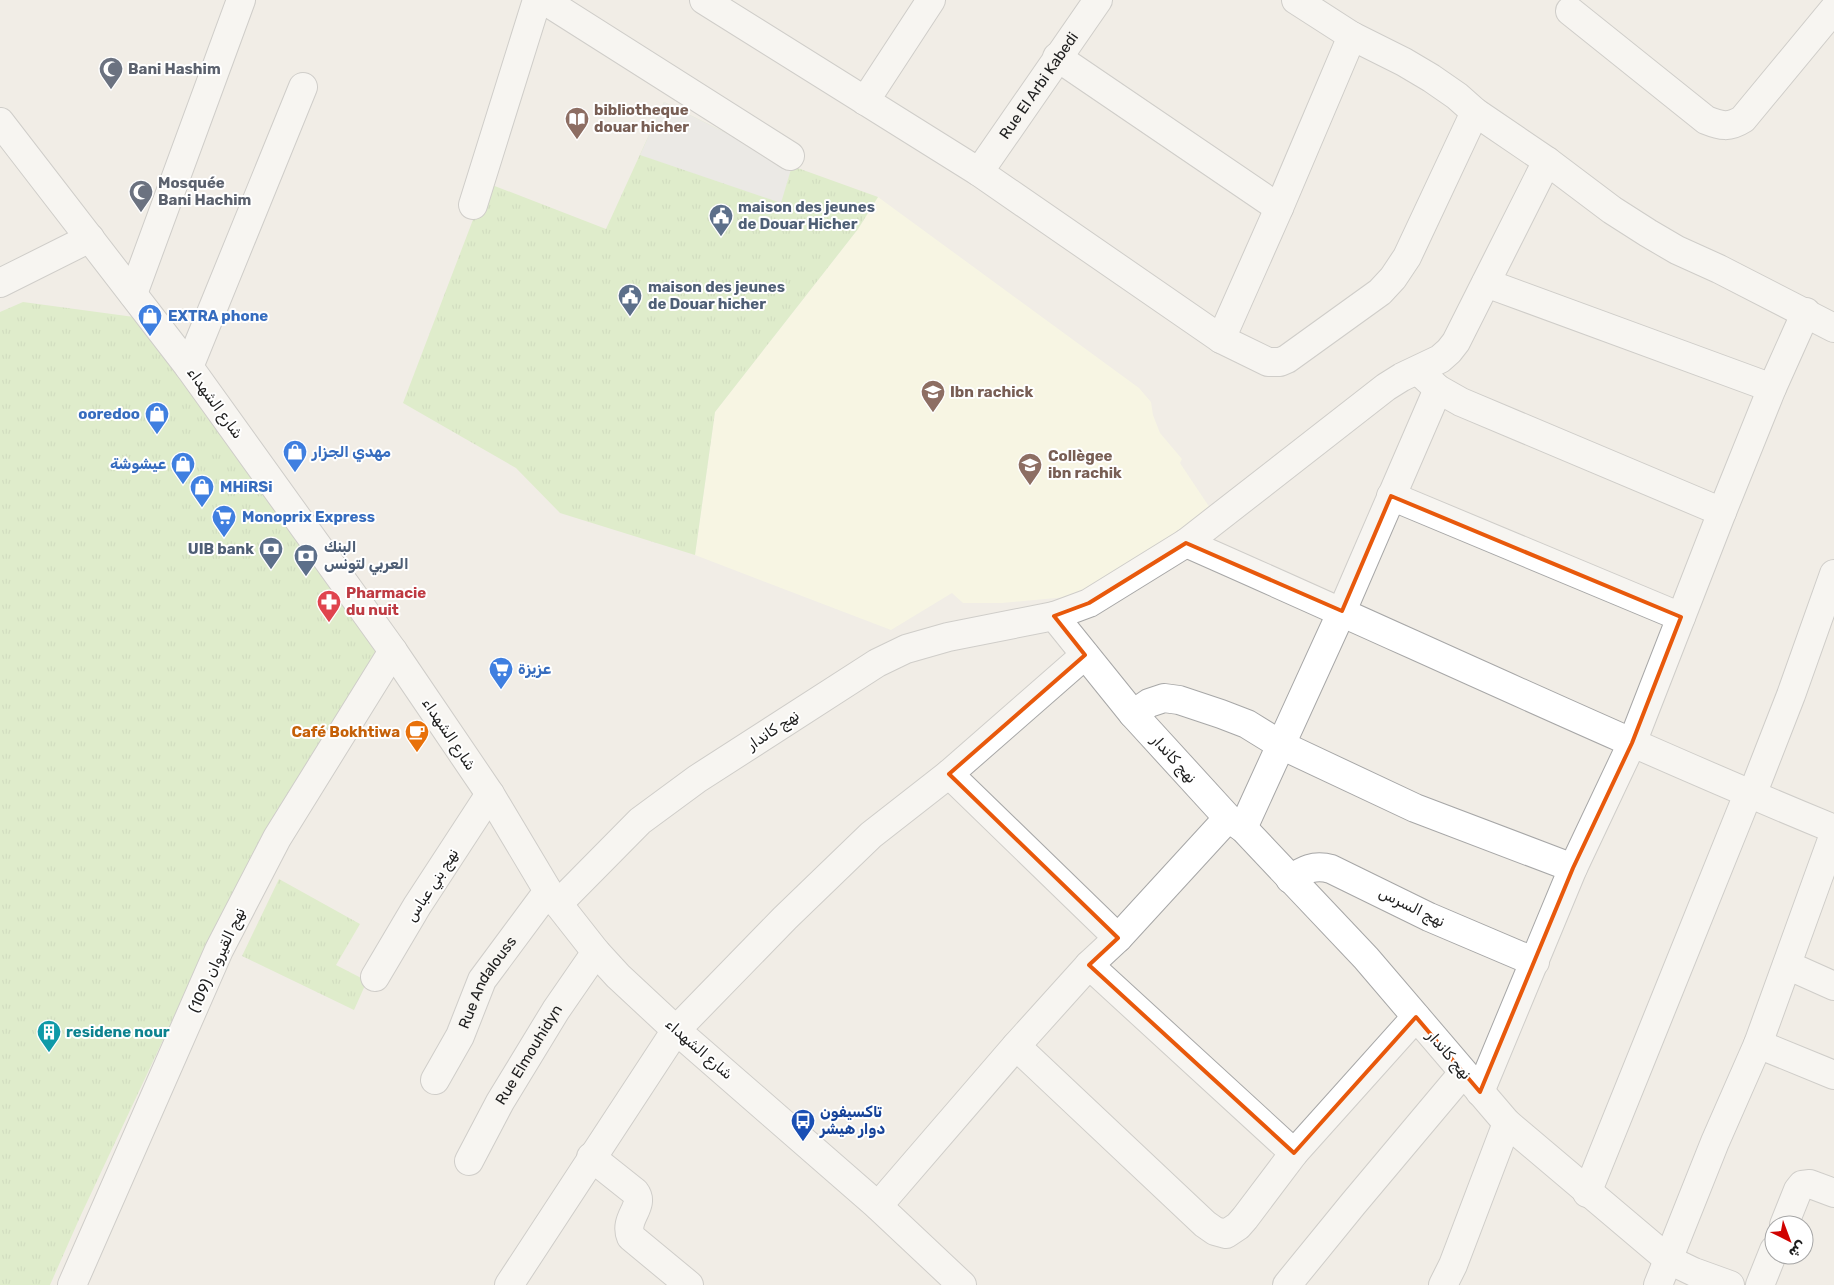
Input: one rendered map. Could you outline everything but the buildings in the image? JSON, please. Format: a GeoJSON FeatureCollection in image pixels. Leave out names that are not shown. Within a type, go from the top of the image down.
{"type":"FeatureCollection","features":[{"type":"Feature","properties":{"kind":"street"},"geometry":{"type":"LineString","coordinates":[[134,294],[241,0]]}},
{"type":"Feature","properties":{"kind":"street"},"geometry":{"type":"LineString","coordinates":[[473,205],[538,0]]}},
{"type":"Feature","properties":{"kind":"street"},"geometry":{"type":"LineString","coordinates":[[544,0],[790,156]]}},
{"type":"Feature","properties":{"kind":"street"},"geometry":{"type":"LineString","coordinates":[[704,0],[979,172],[1221,339],[1258,359],[1268,362],[1280,362],[1287,359],[1380,292],[1393,278],[1407,257],[1475,112]]}},
{"type":"Feature","properties":{"kind":"street"},"geometry":{"type":"LineString","coordinates":[[865,101],[931,0]]}},
{"type":"Feature","properties":{"kind":"street","name":"Rue El Arbi Kabedi"},"geometry":{"type":"LineString","coordinates":[[979,172],[1098,0]]}},
{"type":"Feature","properties":{"kind":"street"},"geometry":{"type":"LineString","coordinates":[[1296,0],[1352,36],[1431,78],[1457,96],[1475,112],[1547,161],[1612,210],[1677,250],[1806,312],[1834,328]]}},
{"type":"Feature","properties":{"kind":"street"},"geometry":{"type":"LineString","coordinates":[[1569,4],[1706,120],[1725,126],[1732,125],[1743,119],[1834,10]]}},
{"type":"Feature","properties":{"kind":"street"},"geometry":{"type":"LineString","coordinates":[[1221,339],[1352,36]]}},
{"type":"Feature","properties":{"kind":"street"},"geometry":{"type":"LineString","coordinates":[[1057,57],[1279,208]]}},
{"type":"Feature","properties":{"kind":"street"},"geometry":{"type":"LineString","coordinates":[[189,367],[303,87]]}},
{"type":"Feature","properties":{"kind":"street","name":"شارع الشهداء"},"geometry":{"type":"LineString","coordinates":[[0,122],[189,367],[393,651],[490,794],[553,897],[596,952],[618,976],[676,1030],[878,1206],[962,1285]]}},
{"type":"Feature","properties":{"kind":"street"},"geometry":{"type":"LineString","coordinates":[[1054,616],[1089,603],[1186,543],[1386,387],[1402,377],[1440,359],[1449,351],[1456,342],[1547,161]]}},
{"type":"Feature","properties":{"kind":"street"},"geometry":{"type":"LineString","coordinates":[[0,283],[90,238]]}},
{"type":"Feature","properties":{"kind":"street"},"geometry":{"type":"LineString","coordinates":[[1486,283],[1772,388]]}},
{"type":"Feature","properties":{"kind":"street"},"geometry":{"type":"LineString","coordinates":[[1287,1285],[1353,1204],[1472,1082],[1535,962],[1573,868],[1632,743],[1772,388],[1806,312]]}},
{"type":"Feature","properties":{"kind":"street"},"geometry":{"type":"LineString","coordinates":[[1417,370],[1438,389],[1461,402],[1722,512]]}},
{"type":"Feature","properties":{"kind":"street"},"geometry":{"type":"LineString","coordinates":[[878,1206],[1016,1046],[1089,965],[1236,823],[1281,745],[1342,612],[1438,389]]}},
{"type":"Feature","properties":{"kind":"street"},"geometry":{"type":"LineString","coordinates":[[1391,496],[1681,617]]}},
{"type":"Feature","properties":{"kind":"street"},"geometry":{"type":"LineString","coordinates":[[1186,543],[1632,743],[1834,829]]}},
{"type":"Feature","properties":{"kind":"street"},"geometry":{"type":"LineString","coordinates":[[1587,1193],[1791,695],[1834,574]]}},
{"type":"Feature","properties":{"kind":"street","name":"نهج كاندار"},"geometry":{"type":"LineString","coordinates":[[553,897],[640,821],[697,779],[877,663],[906,649],[948,637],[1054,616],[1133,714],[1366,958],[1506,1123],[1668,1260],[1730,1285]]}},
{"type":"Feature","properties":{"kind":"street","name":"نهج القيروان (109)"},"geometry":{"type":"LineString","coordinates":[[72,1285],[219,950],[277,838],[393,651]]}},
{"type":"Feature","properties":{"kind":"street"},"geometry":{"type":"LineString","coordinates":[[508,1285],[676,1030],[785,918],[872,835],[949,774],[1085,655]]}},
{"type":"Feature","properties":{"kind":"street"},"geometry":{"type":"LineString","coordinates":[[1133,714],[1157,699],[1171,698],[1247,724],[1281,745],[1416,808],[1573,868]]}},
{"type":"Feature","properties":{"kind":"street"},"geometry":{"type":"LineString","coordinates":[[949,774],[1118,938]]}},
{"type":"Feature","properties":{"kind":"street","name":"نهج بني عباس"},"geometry":{"type":"LineString","coordinates":[[376,977],[417,906],[490,794]]}},
{"type":"Feature","properties":{"kind":"street"},"geometry":{"type":"LineString","coordinates":[[1658,1285],[1715,1142],[1758,1044],[1834,834]]}},
{"type":"Feature","properties":{"kind":"street","name":"نهج السرس"},"geometry":{"type":"LineString","coordinates":[[1290,879],[1314,866],[1331,869],[1429,917],[1535,962]]}},
{"type":"Feature","properties":{"kind":"street","name":"Rue Andalouss"},"geometry":{"type":"LineString","coordinates":[[435,1080],[460,1036],[482,980],[553,897]]}},
{"type":"Feature","properties":{"kind":"street","name":"Rue Elmouhidyn"},"geometry":{"type":"LineString","coordinates":[[469,1161],[500,1102],[556,1010],[596,952]]}},
{"type":"Feature","properties":{"kind":"street"},"geometry":{"type":"LineString","coordinates":[[1089,965],[1294,1153]]}},
{"type":"Feature","properties":{"kind":"street"},"geometry":{"type":"LineString","coordinates":[[1787,966],[1834,986]]}},
{"type":"Feature","properties":{"kind":"street"},"geometry":{"type":"LineString","coordinates":[[1016,1046],[1205,1224],[1220,1233],[1226,1234],[1238,1226],[1294,1153],[1416,1017]]}},
{"type":"Feature","properties":{"kind":"street"},"geometry":{"type":"LineString","coordinates":[[1758,1044],[1834,1075]]}},
{"type":"Feature","properties":{"kind":"street"},"geometry":{"type":"LineString","coordinates":[[1443,1285],[1453,1265],[1506,1123]]}},
{"type":"Feature","properties":{"kind":"street"},"geometry":{"type":"LineString","coordinates":[[591,1158],[639,1197],[628,1226],[631,1237],[689,1285]]}},
{"type":"Feature","properties":{"kind":"street"},"geometry":{"type":"LineString","coordinates":[[1788,1215],[1798,1190],[1802,1185],[1810,1184],[1834,1193]]}},
{"type":"Feature","properties":{"kind":"street"},"geometry":{"type":"LineString","coordinates":[[1760,1285],[1768,1265]]}},
{"type":"Feature","properties":{"kind":"highlighted area"},"geometry":{"type":"Polygon","coordinates":[[[1391,496],[1681,617],[1632,743],[1573,868],[1480,1092],[1416,1017],[1294,1153],[1089,965],[1118,938],[949,774],[1085,655],[1054,616],[1089,603],[1186,543],[1342,611],[1391,496]]]}},
{"type":"Feature","properties":{"kind":"shaded area"},"geometry":{"type":"Polygon","coordinates":[[[664,102],[792,166],[781,203],[640,155],[664,102]]]}},
{"type":"Feature","properties":{"kind":"shaded area","name":"Ibn rachick"},"geometry":{"type":"Polygon","coordinates":[[[878,197],[1139,388],[1151,402],[1153,415],[1160,433],[1182,459],[1180,463],[1212,511],[1088,595],[1002,603],[963,603],[952,593],[891,630],[695,555],[715,412],[858,229],[878,197]]]}},
{"type":"Feature","properties":{"kind":"green space","name":"maison des jeunes de Douar Hicher"},"geometry":{"type":"Polygon","coordinates":[[[664,102],[792,166],[878,197],[858,229],[715,412],[695,555],[560,513],[516,468],[403,403],[487,183],[606,229],[664,102]]]}},
{"type":"Feature","properties":{"kind":"green space","name":"residene nour"},"geometry":{"type":"Polygon","coordinates":[[[23,302],[134,317],[380,646],[217,925],[50,1285],[0,1285],[0,312],[23,302]]]}},
{"type":"Feature","properties":{"kind":"green space"},"geometry":{"type":"Polygon","coordinates":[[[279,879],[360,924],[336,965],[367,981],[354,1010],[242,956],[279,879]]]}},
{"type":"Feature","properties":{"kind":"place","name":"Bani Hashim"},"geometry":{"type":"Point","coordinates":[111,90]}},
{"type":"Feature","properties":{"kind":"place","name":"bibliotheque douar hicher"},"geometry":{"type":"Point","coordinates":[577,140]}},
{"type":"Feature","properties":{"kind":"place","name":"Mosquée Bani Hachim"},"geometry":{"type":"Point","coordinates":[141,213]}},
{"type":"Feature","properties":{"kind":"place","name":"maison des jeunes de Douar Hicher"},"geometry":{"type":"Point","coordinates":[721,237]}},
{"type":"Feature","properties":{"kind":"place","name":"maison des jeunes de Douar hicher"},"geometry":{"type":"Point","coordinates":[630,317]}},
{"type":"Feature","properties":{"kind":"place","name":"EXTRA phone"},"geometry":{"type":"Point","coordinates":[150,337]}},
{"type":"Feature","properties":{"kind":"place","name":"Ibn rachick"},"geometry":{"type":"Point","coordinates":[933,413]}},
{"type":"Feature","properties":{"kind":"place","name":"ooredoo"},"geometry":{"type":"Point","coordinates":[157,435]}},
{"type":"Feature","properties":{"kind":"place","name":"مهدي الجزار"},"geometry":{"type":"Point","coordinates":[295,473]}},
{"type":"Feature","properties":{"kind":"place","name":"عيشوشة"},"geometry":{"type":"Point","coordinates":[183,485]}},
{"type":"Feature","properties":{"kind":"place","name":"Collègee ibn rachik"},"geometry":{"type":"Point","coordinates":[1030,486]}},
{"type":"Feature","properties":{"kind":"place","name":"MHiRSi"},"geometry":{"type":"Point","coordinates":[202,508]}},
{"type":"Feature","properties":{"kind":"place","name":"Monoprix Express"},"geometry":{"type":"Point","coordinates":[224,538]}},
{"type":"Feature","properties":{"kind":"place","name":"UIB bank"},"geometry":{"type":"Point","coordinates":[271,570]}},
{"type":"Feature","properties":{"kind":"place","name":"البنك العربي لتونس"},"geometry":{"type":"Point","coordinates":[306,577]}},
{"type":"Feature","properties":{"kind":"place","name":"Pharmacie du nuit"},"geometry":{"type":"Point","coordinates":[329,623]}},
{"type":"Feature","properties":{"kind":"place","name":"عزيزة"},"geometry":{"type":"Point","coordinates":[501,690]}},
{"type":"Feature","properties":{"kind":"place","name":"Café Bokhtiwa"},"geometry":{"type":"Point","coordinates":[417,753]}},
{"type":"Feature","properties":{"kind":"place","name":"residene nour"},"geometry":{"type":"Point","coordinates":[49,1053]}},
{"type":"Feature","properties":{"kind":"place","name":"تاكسيفون دوار هيشر"},"geometry":{"type":"Point","coordinates":[803,1142]}}]}
